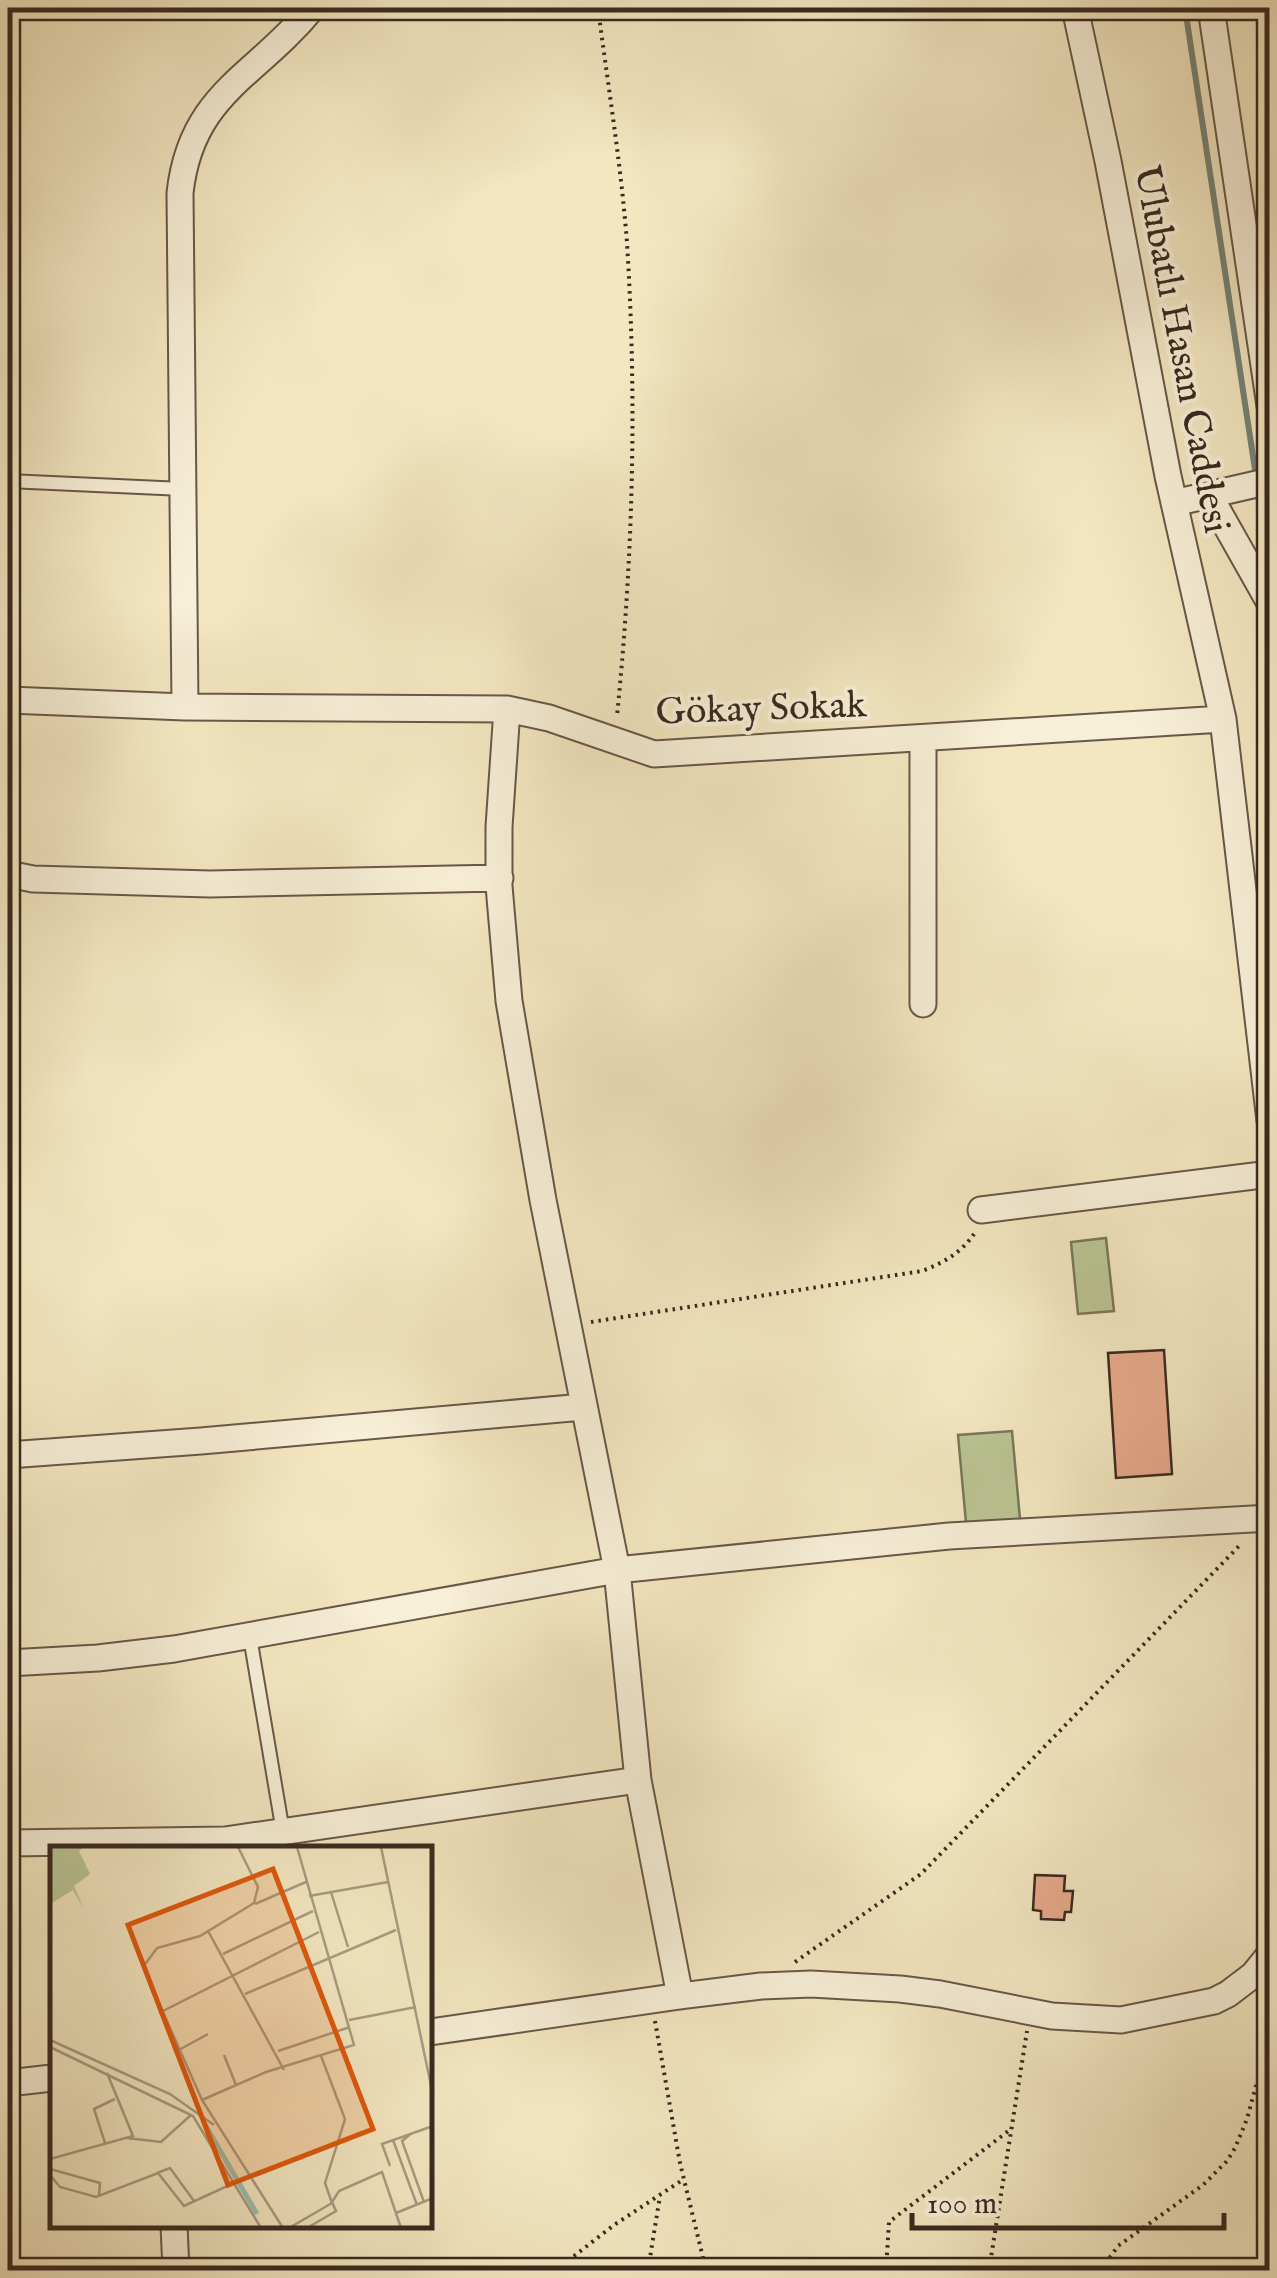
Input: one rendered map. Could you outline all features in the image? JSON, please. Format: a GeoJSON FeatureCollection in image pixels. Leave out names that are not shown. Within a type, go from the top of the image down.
{"type":"FeatureCollection","features":[{"type":"Feature","properties":{"kind":"street"},"geometry":{"type":"LineString","coordinates":[[186,707],[180,192],[186,154],[214,102],[312,8]]}},
{"type":"Feature","properties":{"kind":"street","name":"Ulubatlı Hasan Caddesi"},"geometry":{"type":"LineString","coordinates":[[1075,8],[1174,503],[1223,719],[1270,1121]]}},
{"type":"Feature","properties":{"kind":"street"},"geometry":{"type":"LineString","coordinates":[[1212,8],[1270,406]]}},
{"type":"Feature","properties":{"kind":"street"},"geometry":{"type":"LineString","coordinates":[[1174,503],[1270,481]]}},
{"type":"Feature","properties":{"kind":"street"},"geometry":{"type":"LineString","coordinates":[[1209,495],[1270,603]]}},
{"type":"Feature","properties":{"kind":"street","name":"Gökay Sokak"},"geometry":{"type":"LineString","coordinates":[[8,700],[186,707],[507,709],[550,718],[654,754],[1223,719]]}},
{"type":"Feature","properties":{"kind":"street"},"geometry":{"type":"LineString","coordinates":[[507,709],[501,768],[500,878],[509,1001],[566,1326],[617,1570],[638,1780],[680,1996]]}},
{"type":"Feature","properties":{"kind":"street"},"geometry":{"type":"LineString","coordinates":[[923,738],[923,1004]]}},
{"type":"Feature","properties":{"kind":"street"},"geometry":{"type":"LineString","coordinates":[[8,874],[33,879],[210,884],[500,878]]}},
{"type":"Feature","properties":{"kind":"street"},"geometry":{"type":"LineString","coordinates":[[982,1210],[1270,1174]]}},
{"type":"Feature","properties":{"kind":"street"},"geometry":{"type":"LineString","coordinates":[[8,1455],[583,1406]]}},
{"type":"Feature","properties":{"kind":"street"},"geometry":{"type":"LineString","coordinates":[[8,1663],[117,1656],[250,1637],[617,1570],[949,1536],[1268,1518]]}},
{"type":"Feature","properties":{"kind":"street"},"geometry":{"type":"LineString","coordinates":[[8,1844],[226,1840],[638,1780]]}},
{"type":"Feature","properties":{"kind":"street"},"geometry":{"type":"LineString","coordinates":[[432,2032],[761,1986],[860,1985],[940,1994],[1030,2012],[1121,2020],[1214,2001],[1253,1975],[1270,1954]]}},
{"type":"Feature","properties":{"kind":"street"},"geometry":{"type":"LineString","coordinates":[[8,2083],[50,2078]]}},
{"type":"Feature","properties":{"kind":"street"},"geometry":{"type":"LineString","coordinates":[[174,2228],[176,2270]]}},
{"type":"Feature","properties":{"kind":"lane"},"geometry":{"type":"LineString","coordinates":[[8,481],[183,490]]}},
{"type":"Feature","properties":{"kind":"lane"},"geometry":{"type":"LineString","coordinates":[[250,1637],[284,1832]]}},
{"type":"Feature","properties":{"kind":"path"},"geometry":{"type":"LineString","coordinates":[[598,8],[626,238],[633,397],[630,565],[614,740]]}},
{"type":"Feature","properties":{"kind":"path"},"geometry":{"type":"LineString","coordinates":[[566,1326],[922,1271],[950,1258],[966,1245],[976,1231],[982,1210]]}},
{"type":"Feature","properties":{"kind":"path"},"geometry":{"type":"LineString","coordinates":[[793,1964],[921,1874],[1268,1518]]}},
{"type":"Feature","properties":{"kind":"path"},"geometry":{"type":"LineString","coordinates":[[651,2000],[684,2180],[706,2270]]}},
{"type":"Feature","properties":{"kind":"path"},"geometry":{"type":"LineString","coordinates":[[989,2270],[1030,2012]]}},
{"type":"Feature","properties":{"kind":"path"},"geometry":{"type":"LineString","coordinates":[[1101,2270],[1118,2246],[1203,2185],[1236,2148],[1270,2035]]}},
{"type":"Feature","properties":{"kind":"path"},"geometry":{"type":"LineString","coordinates":[[886,2270],[889,2222],[1011,2128]]}},
{"type":"Feature","properties":{"kind":"path"},"geometry":{"type":"LineString","coordinates":[[556,2270],[614,2224],[684,2180]]}},
{"type":"Feature","properties":{"kind":"path"},"geometry":{"type":"LineString","coordinates":[[648,2270],[661,2194]]}},
{"type":"Feature","properties":{"kind":"green space"},"geometry":{"type":"Polygon","coordinates":[[[1106,1238],[1114,1311],[1078,1314],[1071,1242],[1106,1238]]]}},
{"type":"Feature","properties":{"kind":"green space"},"geometry":{"type":"Polygon","coordinates":[[[1012,1431],[1020,1519],[966,1523],[958,1435],[1012,1431]]]}},
{"type":"Feature","properties":{"kind":"building"},"geometry":{"type":"Polygon","coordinates":[[[1164,1350],[1172,1474],[1116,1478],[1108,1353],[1164,1350]]]}},
{"type":"Feature","properties":{"kind":"building"},"geometry":{"type":"Polygon","coordinates":[[[1035,1875],[1065,1876],[1064,1891],[1073,1891],[1071,1912],[1065,1912],[1064,1920],[1041,1919],[1041,1911],[1033,1910],[1035,1875]]]}},
{"type":"Feature","properties":{"kind":"waterway"},"geometry":{"type":"LineString","coordinates":[[1185,8],[1256,476]]}},
{"type":"Feature","properties":{"kind":"waterway"},"geometry":{"type":"LineString","coordinates":[[1260,488],[1270,523]]}}]}
